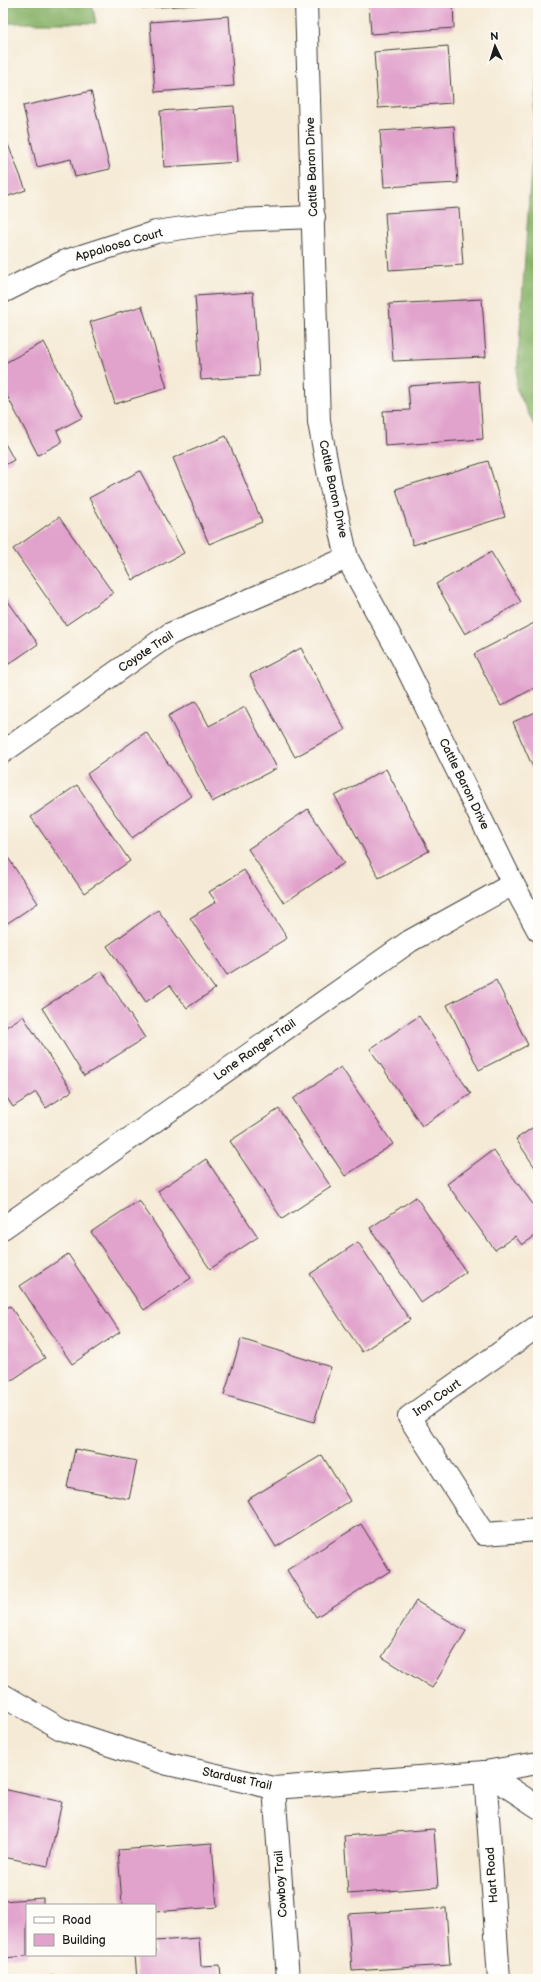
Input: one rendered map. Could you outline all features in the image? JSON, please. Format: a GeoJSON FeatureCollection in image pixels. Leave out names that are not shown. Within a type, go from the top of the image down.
{"type":"FeatureCollection","features":[{"type":"Feature","properties":{"kind":"street","name":"Cattle Baron Drive"},"geometry":{"type":"LineString","coordinates":[[306,3],[314,217],[319,422],[331,487],[347,558],[402,658],[513,884],[538,930]]}},
{"type":"Feature","properties":{"kind":"street","name":"Appaloosa Court"},"geometry":{"type":"LineString","coordinates":[[3,292],[63,262],[156,232],[237,220],[314,217]]}},
{"type":"Feature","properties":{"kind":"street","name":"Coyote Trail"},"geometry":{"type":"LineString","coordinates":[[3,752],[170,634],[347,558]]}},
{"type":"Feature","properties":{"kind":"street","name":"Lone Ranger Trail"},"geometry":{"type":"LineString","coordinates":[[3,1228],[410,941],[513,884]]}},
{"type":"Feature","properties":{"kind":"street","name":"Iron Court"},"geometry":{"type":"LineString","coordinates":[[538,1326],[409,1417],[484,1534],[538,1530]]}},
{"type":"Feature","properties":{"kind":"street","name":"Stardust Trail"},"geometry":{"type":"LineString","coordinates":[[3,1695],[61,1729],[168,1764],[274,1788],[485,1772],[538,1763]]}},
{"type":"Feature","properties":{"kind":"street"},"geometry":{"type":"LineString","coordinates":[[485,1772],[538,1807]]}},
{"type":"Feature","properties":{"kind":"street","name":"Hart Road"},"geometry":{"type":"LineString","coordinates":[[485,1772],[499,1979]]}},
{"type":"Feature","properties":{"kind":"street","name":"Cowboy Trail"},"geometry":{"type":"LineString","coordinates":[[274,1788],[288,1979]]}},
{"type":"Feature","properties":{"kind":"green space"},"geometry":{"type":"Polygon","coordinates":[[[3,3],[92,3],[96,23],[3,23],[3,3]]]}},
{"type":"Feature","properties":{"kind":"green space"},"geometry":{"type":"Polygon","coordinates":[[[538,67],[538,433],[516,388],[538,67]]]}},
{"type":"Feature","properties":{"kind":"building"},"geometry":{"type":"Polygon","coordinates":[[[142,3],[215,3],[215,4],[142,8],[142,3]]]}},
{"type":"Feature","properties":{"kind":"building"},"geometry":{"type":"Polygon","coordinates":[[[369,3],[453,3],[454,28],[371,34],[369,3]]]}},
{"type":"Feature","properties":{"kind":"building"},"geometry":{"type":"Polygon","coordinates":[[[229,16],[234,86],[155,92],[150,22],[229,16]]]}},
{"type":"Feature","properties":{"kind":"building"},"geometry":{"type":"Polygon","coordinates":[[[448,46],[452,103],[378,108],[374,52],[448,46]]]}},
{"type":"Feature","properties":{"kind":"building"},"geometry":{"type":"Polygon","coordinates":[[[91,91],[110,169],[75,177],[71,159],[37,167],[23,106],[91,91]]]}},
{"type":"Feature","properties":{"kind":"building"},"geometry":{"type":"Polygon","coordinates":[[[234,106],[238,162],[164,167],[160,111],[234,106]]]}},
{"type":"Feature","properties":{"kind":"building"},"geometry":{"type":"Polygon","coordinates":[[[454,126],[458,183],[384,187],[380,131],[454,126]]]}},
{"type":"Feature","properties":{"kind":"building"},"geometry":{"type":"Polygon","coordinates":[[[3,132],[26,190],[3,198],[3,132]]]}},
{"type":"Feature","properties":{"kind":"building"},"geometry":{"type":"Polygon","coordinates":[[[459,208],[463,265],[389,270],[385,213],[459,208]]]}},
{"type":"Feature","properties":{"kind":"building"},"geometry":{"type":"Polygon","coordinates":[[[253,292],[259,376],[201,380],[195,296],[253,292]]]}},
{"type":"Feature","properties":{"kind":"building"},"geometry":{"type":"Polygon","coordinates":[[[482,299],[486,357],[393,361],[389,304],[482,299]]]}},
{"type":"Feature","properties":{"kind":"building"},"geometry":{"type":"Polygon","coordinates":[[[142,306],[167,388],[115,404],[90,322],[142,306]]]}},
{"type":"Feature","properties":{"kind":"building"},"geometry":{"type":"Polygon","coordinates":[[[44,342],[83,417],[57,431],[62,442],[38,455],[3,388],[3,364],[44,342]]]}},
{"type":"Feature","properties":{"kind":"building"},"geometry":{"type":"Polygon","coordinates":[[[479,381],[483,439],[385,446],[383,411],[410,410],[408,386],[479,381]]]}},
{"type":"Feature","properties":{"kind":"building"},"geometry":{"type":"Polygon","coordinates":[[[226,436],[262,522],[209,544],[173,458],[226,436]]]}},
{"type":"Feature","properties":{"kind":"building"},"geometry":{"type":"Polygon","coordinates":[[[3,440],[14,460],[3,466],[3,440]]]}},
{"type":"Feature","properties":{"kind":"building"},"geometry":{"type":"Polygon","coordinates":[[[488,461],[505,517],[413,545],[396,489],[488,461]]]}},
{"type":"Feature","properties":{"kind":"building"},"geometry":{"type":"Polygon","coordinates":[[[140,471],[184,553],[133,580],[89,498],[140,471]]]}},
{"type":"Feature","properties":{"kind":"building"},"geometry":{"type":"Polygon","coordinates":[[[59,517],[113,593],[66,625],[13,549],[59,517]]]}},
{"type":"Feature","properties":{"kind":"building"},"geometry":{"type":"Polygon","coordinates":[[[491,552],[521,602],[465,634],[436,584],[491,552]]]}},
{"type":"Feature","properties":{"kind":"building"},"geometry":{"type":"Polygon","coordinates":[[[3,594],[38,644],[3,668],[3,594]]]}},
{"type":"Feature","properties":{"kind":"building"},"geometry":{"type":"Polygon","coordinates":[[[538,621],[538,686],[501,706],[474,654],[538,621]]]}},
{"type":"Feature","properties":{"kind":"building"},"geometry":{"type":"Polygon","coordinates":[[[301,648],[345,730],[295,757],[250,675],[301,648]]]}},
{"type":"Feature","properties":{"kind":"building"},"geometry":{"type":"Polygon","coordinates":[[[196,701],[209,726],[245,707],[277,768],[212,802],[168,716],[196,701]]]}},
{"type":"Feature","properties":{"kind":"building"},"geometry":{"type":"Polygon","coordinates":[[[538,711],[538,779],[513,722],[538,711]]]}},
{"type":"Feature","properties":{"kind":"building"},"geometry":{"type":"Polygon","coordinates":[[[146,732],[191,796],[132,838],[87,774],[146,732]]]}},
{"type":"Feature","properties":{"kind":"building"},"geometry":{"type":"Polygon","coordinates":[[[386,769],[429,851],[379,878],[335,796],[386,769]]]}},
{"type":"Feature","properties":{"kind":"building"},"geometry":{"type":"Polygon","coordinates":[[[77,785],[130,861],[84,893],[31,817],[77,785]]]}},
{"type":"Feature","properties":{"kind":"building"},"geometry":{"type":"Polygon","coordinates":[[[308,809],[344,863],[284,903],[248,849],[308,809]]]}},
{"type":"Feature","properties":{"kind":"building"},"geometry":{"type":"Polygon","coordinates":[[[3,850],[38,903],[3,926],[3,850]]]}},
{"type":"Feature","properties":{"kind":"building"},"geometry":{"type":"Polygon","coordinates":[[[244,870],[287,938],[227,975],[190,918],[216,902],[209,892],[244,870]]]}},
{"type":"Feature","properties":{"kind":"building"},"geometry":{"type":"Polygon","coordinates":[[[158,910],[215,989],[187,1008],[170,985],[146,1002],[107,946],[158,910]]]}},
{"type":"Feature","properties":{"kind":"building"},"geometry":{"type":"Polygon","coordinates":[[[102,971],[145,1038],[84,1076],[42,1008],[102,971]]]}},
{"type":"Feature","properties":{"kind":"building"},"geometry":{"type":"Polygon","coordinates":[[[496,980],[528,1045],[479,1070],[447,1005],[496,980]]]}},
{"type":"Feature","properties":{"kind":"building"},"geometry":{"type":"Polygon","coordinates":[[[23,1016],[72,1091],[46,1108],[36,1092],[13,1107],[3,1092],[3,1029],[23,1016]]]}},
{"type":"Feature","properties":{"kind":"building"},"geometry":{"type":"Polygon","coordinates":[[[419,1016],[471,1094],[422,1126],[370,1049],[419,1016]]]}},
{"type":"Feature","properties":{"kind":"building"},"geometry":{"type":"Polygon","coordinates":[[[341,1067],[393,1144],[345,1176],[293,1099],[341,1067]]]}},
{"type":"Feature","properties":{"kind":"building"},"geometry":{"type":"Polygon","coordinates":[[[279,1109],[331,1187],[282,1219],[230,1141],[279,1109]]]}},
{"type":"Feature","properties":{"kind":"building"},"geometry":{"type":"Polygon","coordinates":[[[538,1124],[538,1172],[516,1139],[538,1124]]]}},
{"type":"Feature","properties":{"kind":"building"},"geometry":{"type":"Polygon","coordinates":[[[493,1150],[538,1211],[538,1234],[522,1245],[515,1236],[495,1250],[447,1184],[493,1150]]]}},
{"type":"Feature","properties":{"kind":"building"},"geometry":{"type":"Polygon","coordinates":[[[206,1159],[258,1237],[210,1269],[158,1191],[206,1159]]]}},
{"type":"Feature","properties":{"kind":"building"},"geometry":{"type":"Polygon","coordinates":[[[416,1197],[466,1272],[421,1303],[370,1228],[416,1197]]]}},
{"type":"Feature","properties":{"kind":"building"},"geometry":{"type":"Polygon","coordinates":[[[139,1200],[191,1278],[144,1310],[91,1232],[139,1200]]]}},
{"type":"Feature","properties":{"kind":"building"},"geometry":{"type":"Polygon","coordinates":[[[358,1242],[410,1320],[362,1352],[310,1274],[358,1242]]]}},
{"type":"Feature","properties":{"kind":"building"},"geometry":{"type":"Polygon","coordinates":[[[68,1254],[120,1332],[72,1364],[20,1286],[68,1254]]]}},
{"type":"Feature","properties":{"kind":"building"},"geometry":{"type":"Polygon","coordinates":[[[10,1306],[45,1358],[3,1386],[3,1310],[10,1306]]]}},
{"type":"Feature","properties":{"kind":"building"},"geometry":{"type":"Polygon","coordinates":[[[241,1339],[331,1367],[314,1422],[224,1395],[241,1339]]]}},
{"type":"Feature","properties":{"kind":"building"},"geometry":{"type":"Polygon","coordinates":[[[75,1449],[137,1461],[129,1499],[67,1487],[75,1449]]]}},
{"type":"Feature","properties":{"kind":"building"},"geometry":{"type":"Polygon","coordinates":[[[322,1455],[350,1501],[276,1547],[247,1500],[322,1455]]]}},
{"type":"Feature","properties":{"kind":"building"},"geometry":{"type":"Polygon","coordinates":[[[361,1524],[390,1571],[316,1617],[287,1570],[361,1524]]]}},
{"type":"Feature","properties":{"kind":"building"},"geometry":{"type":"Polygon","coordinates":[[[416,1601],[466,1631],[432,1688],[382,1657],[416,1601]]]}},
{"type":"Feature","properties":{"kind":"building"},"geometry":{"type":"Polygon","coordinates":[[[3,1789],[62,1802],[48,1866],[3,1857],[3,1789]]]}},
{"type":"Feature","properties":{"kind":"building"},"geometry":{"type":"Polygon","coordinates":[[[434,1829],[438,1887],[348,1894],[344,1836],[434,1829]]]}},
{"type":"Feature","properties":{"kind":"building"},"geometry":{"type":"Polygon","coordinates":[[[212,1843],[217,1907],[156,1912],[156,1904],[122,1904],[118,1850],[212,1843]]]}},
{"type":"Feature","properties":{"kind":"building"},"geometry":{"type":"Polygon","coordinates":[[[43,1898],[43,1904],[26,1904],[27,1956],[3,1958],[3,1901],[43,1898]]]}},
{"type":"Feature","properties":{"kind":"building"},"geometry":{"type":"Polygon","coordinates":[[[446,1908],[450,1965],[352,1971],[348,1914],[446,1908]]]}},
{"type":"Feature","properties":{"kind":"building"},"geometry":{"type":"Polygon","coordinates":[[[199,1938],[201,1966],[220,1965],[221,1979],[137,1979],[135,1956],[156,1956],[156,1941],[199,1938]]]}},
{"type":"Feature","properties":{"kind":"building"},"geometry":{"type":"Polygon","coordinates":[[[54,1976],[54,1979],[23,1979],[23,1978],[54,1976]]]}}]}
